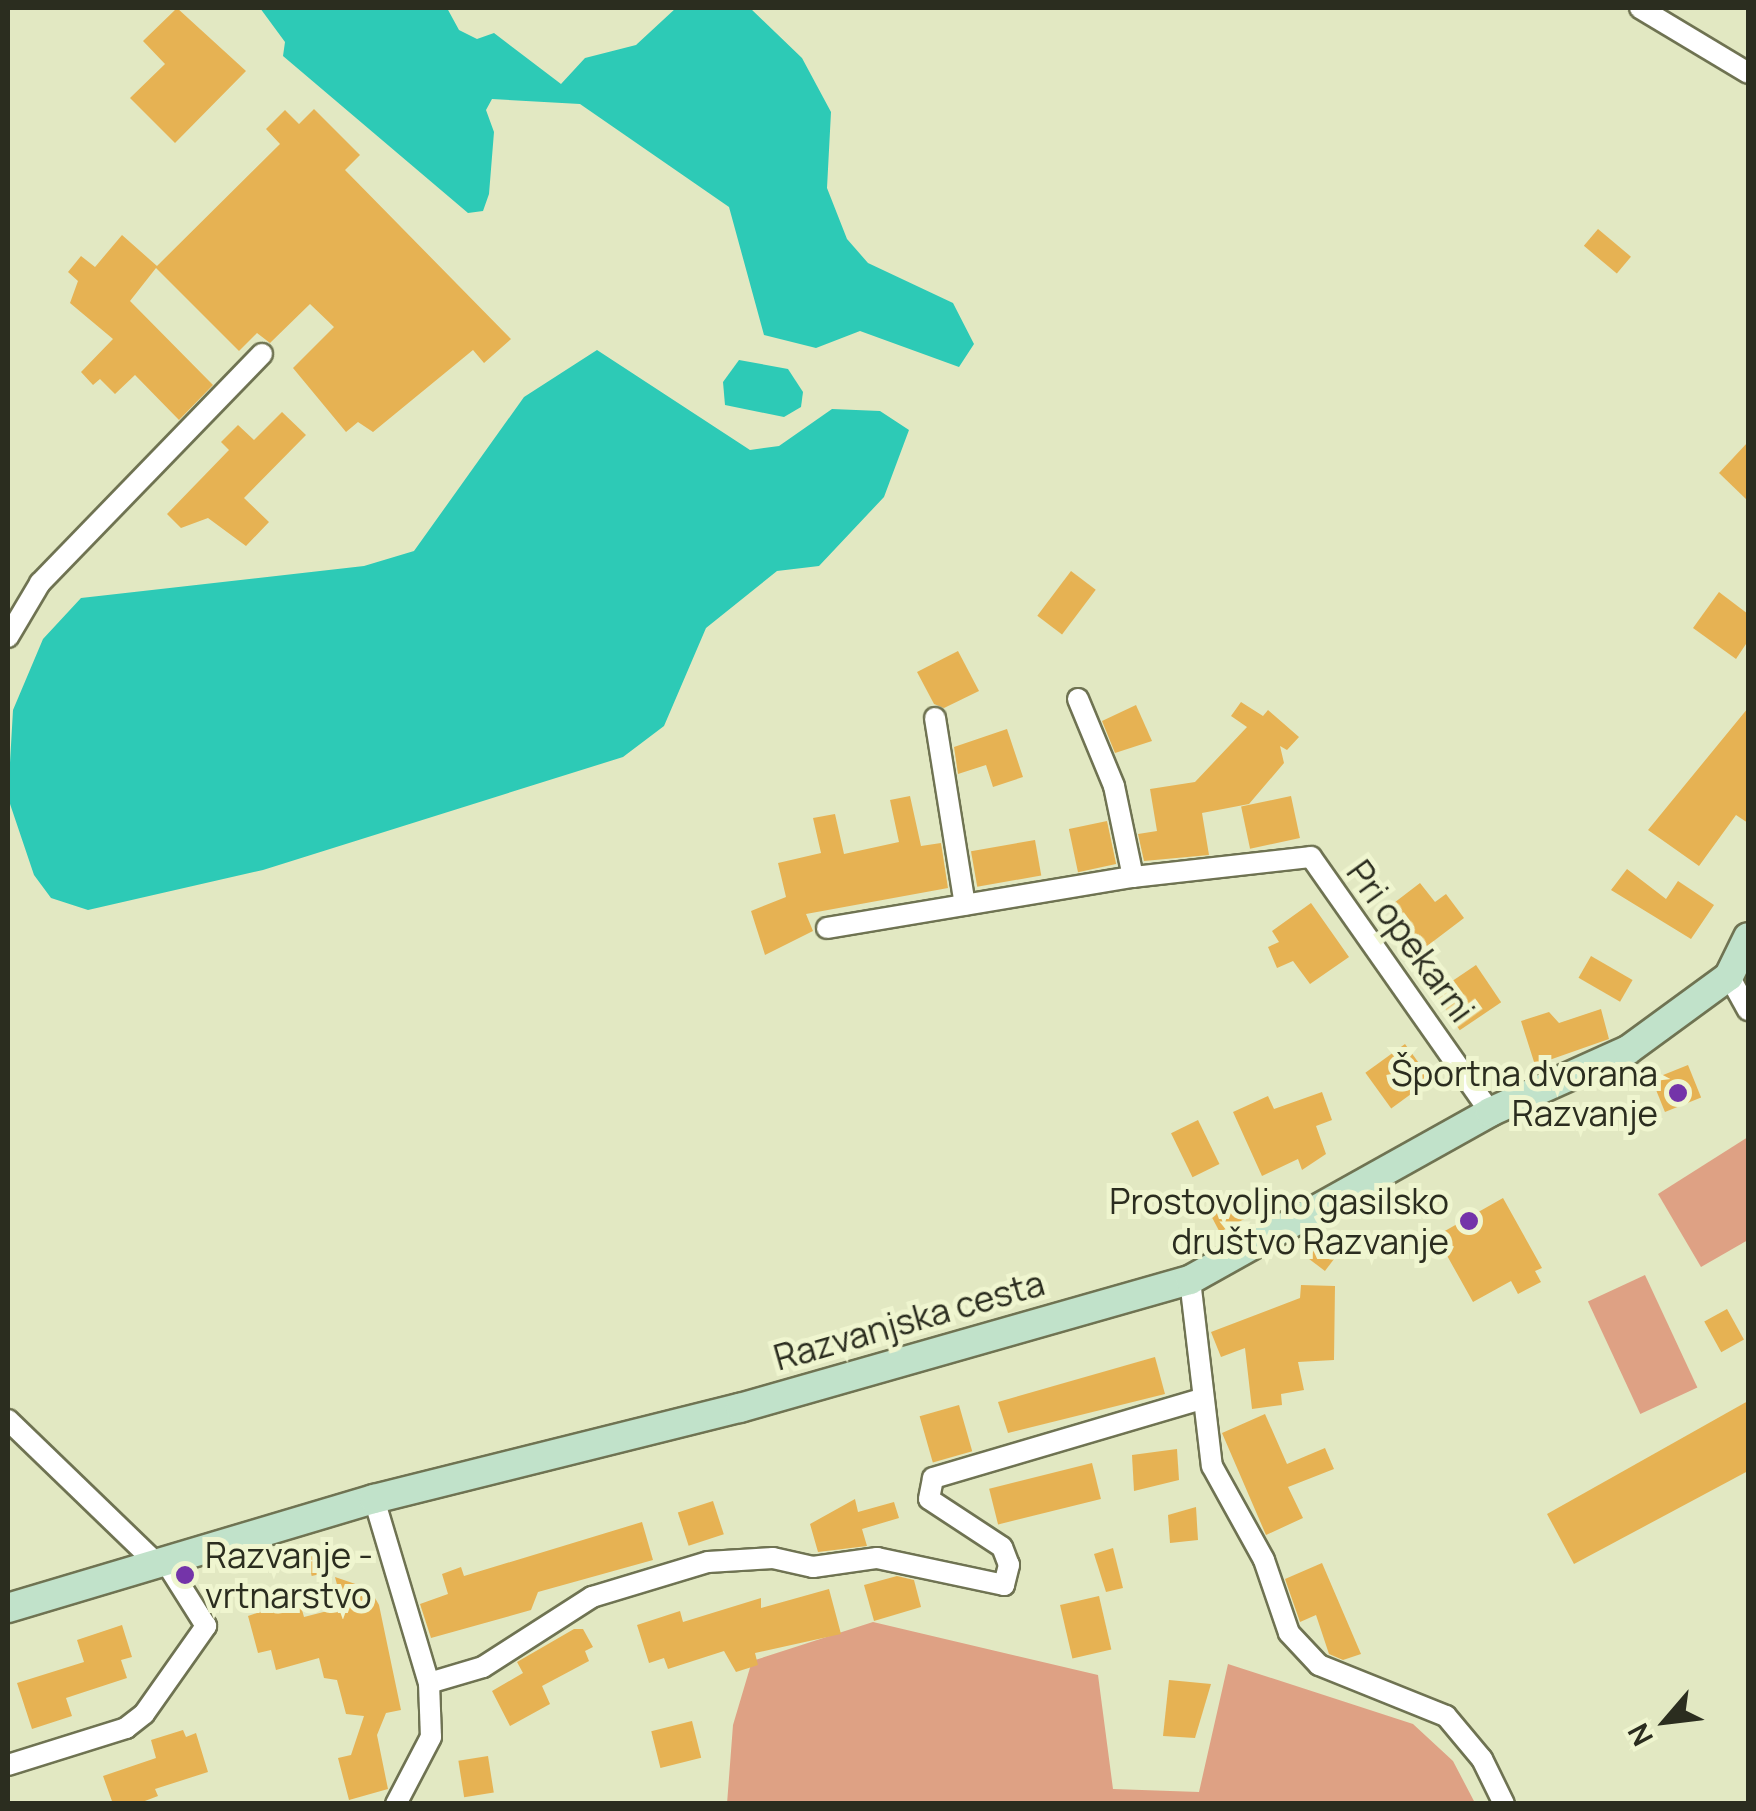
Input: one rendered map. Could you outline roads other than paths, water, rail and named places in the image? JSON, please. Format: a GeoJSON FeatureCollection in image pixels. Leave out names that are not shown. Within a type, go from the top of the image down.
{"type":"FeatureCollection","features":[{"type":"Feature","properties":{"kind":"street"},"geometry":{"type":"LineString","coordinates":[[1640,8],[1748,73]]}},
{"type":"Feature","properties":{"kind":"street"},"geometry":{"type":"LineString","coordinates":[[8,637],[40,583],[262,354]]}},
{"type":"Feature","properties":{"kind":"street"},"geometry":{"type":"LineString","coordinates":[[1078,699],[1114,786],[1133,877]]}},
{"type":"Feature","properties":{"kind":"street"},"geometry":{"type":"LineString","coordinates":[[934,718],[965,905]]}},
{"type":"Feature","properties":{"kind":"street","name":"Pri opekarni"},"geometry":{"type":"LineString","coordinates":[[827,928],[1133,877],[1311,857],[1490,1112]]}},
{"type":"Feature","properties":{"kind":"street","name":"Razvanjska cesta"},"geometry":{"type":"LineString","coordinates":[[8,1608],[374,1499],[740,1408],[1190,1280],[1490,1112],[1628,1050],[1730,984],[1748,937]]}},
{"type":"Feature","properties":{"kind":"street"},"geometry":{"type":"LineString","coordinates":[[1730,984],[1748,1010]]}},
{"type":"Feature","properties":{"kind":"street"},"geometry":{"type":"LineString","coordinates":[[1190,1280],[1201,1399],[1212,1466],[1264,1560],[1289,1633],[1319,1665],[1446,1716],[1482,1759],[1504,1804]]}},
{"type":"Feature","properties":{"kind":"street"},"geometry":{"type":"LineString","coordinates":[[429,1683],[484,1666],[562,1610],[675,1568],[878,1558],[1004,1585],[1010,1565],[1002,1547],[930,1499],[933,1478],[1201,1399]]}},
{"type":"Feature","properties":{"kind":"street"},"geometry":{"type":"LineString","coordinates":[[8,1420],[160,1562],[206,1626],[144,1714],[126,1728],[8,1765]]}},
{"type":"Feature","properties":{"kind":"street"},"geometry":{"type":"LineString","coordinates":[[374,1499],[429,1683],[430,1737],[396,1804]]}},
{"type":"Feature","properties":{"kind":"water"},"geometry":{"type":"Polygon","coordinates":[[[260,8],[447,8],[459,30],[477,39],[494,33],[561,84],[585,58],[636,45],[676,8],[750,8],[802,58],[831,112],[827,188],[847,239],[868,263],[953,303],[974,344],[959,367],[860,331],[816,348],[764,335],[729,207],[580,104],[492,99],[486,110],[494,132],[489,194],[483,211],[468,213],[283,56],[285,42],[260,8]]]}},
{"type":"Feature","properties":{"kind":"water"},"geometry":{"type":"Polygon","coordinates":[[[597,350],[750,450],[779,446],[832,409],[880,411],[909,430],[884,497],[819,566],[777,571],[706,628],[664,726],[623,757],[263,870],[88,910],[51,898],[34,875],[8,798],[13,710],[43,639],[81,598],[364,566],[414,551],[524,397],[597,350]]]}},
{"type":"Feature","properties":{"kind":"water"},"geometry":{"type":"Polygon","coordinates":[[[739,360],[788,369],[803,392],[801,407],[784,417],[725,405],[723,382],[739,360]]]}},
{"type":"Feature","properties":{"kind":"place","name":"Športna dvorana Razvanje"},"geometry":{"type":"Point","coordinates":[1678,1093]}},
{"type":"Feature","properties":{"kind":"place","name":"Prostovoljno gasilsko društvo Razvanje"},"geometry":{"type":"Point","coordinates":[1469,1221]}},
{"type":"Feature","properties":{"kind":"place","name":"Razvanje - vrtnarstvo"},"geometry":{"type":"Point","coordinates":[185,1575]}}]}
